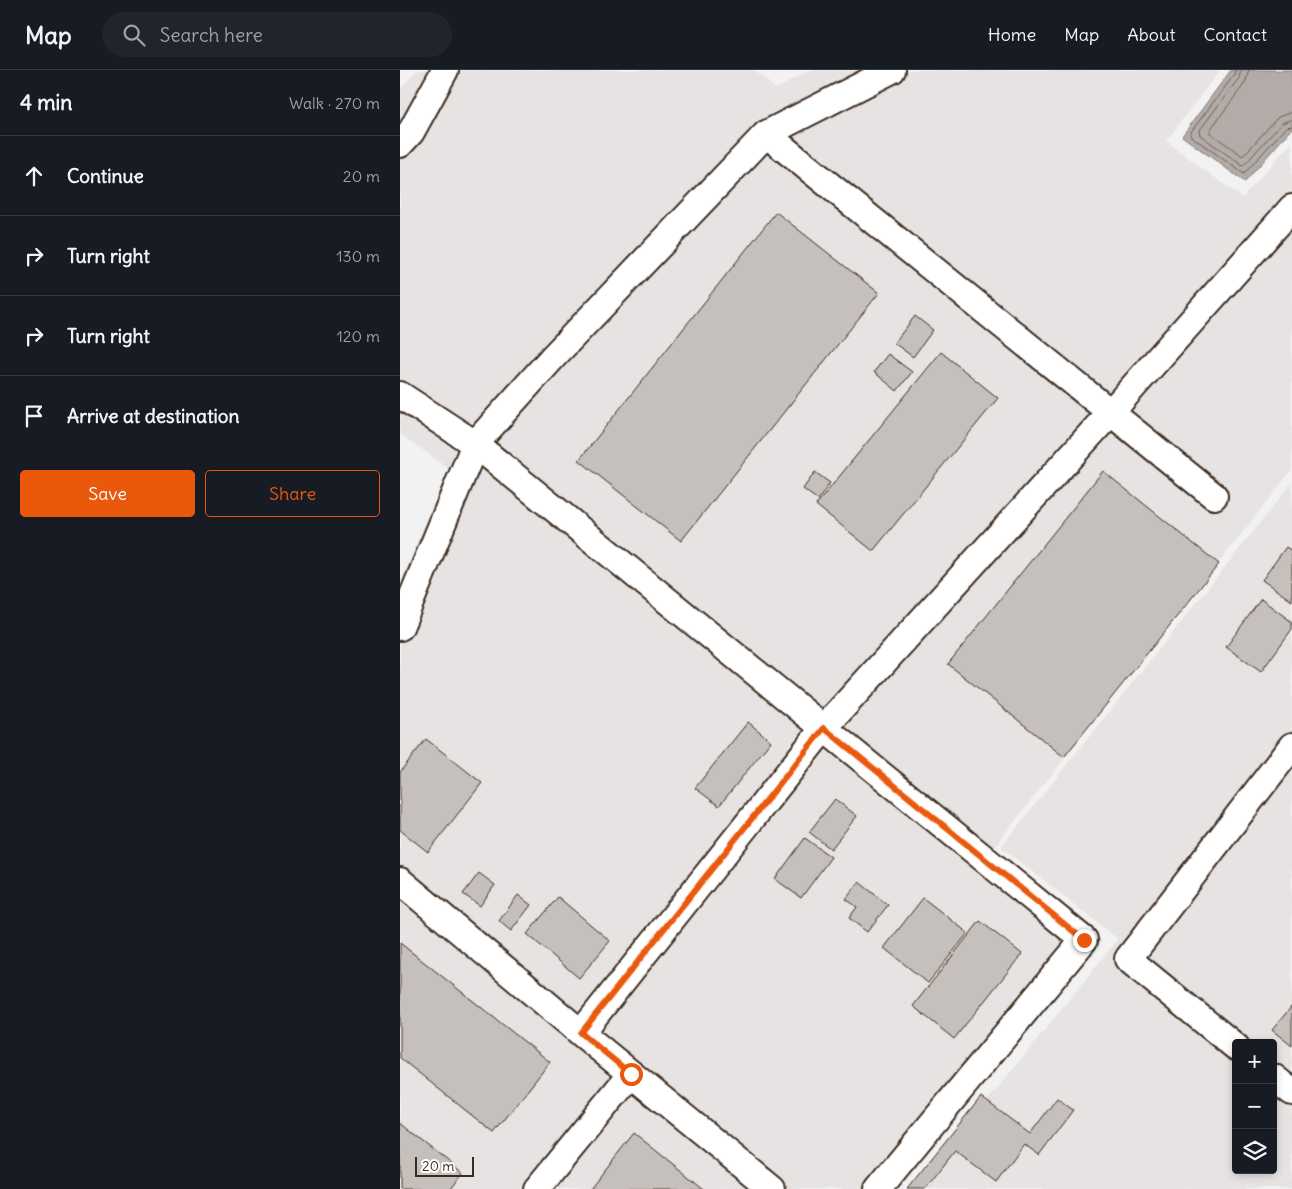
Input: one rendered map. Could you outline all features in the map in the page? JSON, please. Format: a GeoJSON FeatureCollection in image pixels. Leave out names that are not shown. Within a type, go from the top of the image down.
{"type":"FeatureCollection","features":[{"type":"Feature","properties":{"kind":"lane"},"geometry":{"type":"LineString","coordinates":[[400,144],[411,132],[446,70]]}},
{"type":"Feature","properties":{"kind":"lane"},"geometry":{"type":"LineString","coordinates":[[400,627],[475,444],[553,357],[766,134],[892,70]]}},
{"type":"Feature","properties":{"kind":"lane"},"geometry":{"type":"LineString","coordinates":[[766,134],[1214,496]]}},
{"type":"Feature","properties":{"kind":"lane"},"geometry":{"type":"LineString","coordinates":[[581,1033],[824,728],[1110,413],[1292,208]]}},
{"type":"Feature","properties":{"kind":"lane"},"geometry":{"type":"LineString","coordinates":[[400,395],[475,444],[1084,940],[878,1189]]}},
{"type":"Feature","properties":{"kind":"lane"},"geometry":{"type":"LineString","coordinates":[[1232,1044],[1128,959],[1292,746]]}},
{"type":"Feature","properties":{"kind":"lane"},"geometry":{"type":"LineString","coordinates":[[400,881],[581,1033],[772,1189]]}},
{"type":"Feature","properties":{"kind":"lane"},"geometry":{"type":"LineString","coordinates":[[537,1189],[631,1074]]}},
{"type":"Feature","properties":{"kind":"lane"},"geometry":{"type":"LineString","coordinates":[[1277,1080],[1292,1092]]}},
{"type":"Feature","properties":{"kind":"shaded area"},"geometry":{"type":"Polygon","coordinates":[[[417,70],[754,70],[776,89],[810,70],[1220,70],[1166,141],[1242,198],[1292,142],[1292,470],[992,850],[1102,941],[894,1189],[400,1189],[400,583],[449,469],[400,434],[400,90],[417,70]]]}},
{"type":"Feature","properties":{"kind":"shaded area"},"geometry":{"type":"Polygon","coordinates":[[[1292,483],[1292,1189],[916,1189],[1118,939],[1001,847],[1292,483]]]}},
{"type":"Feature","properties":{"kind":"water"},"geometry":{"type":"Polygon","coordinates":[[[1231,70],[1292,70],[1292,128],[1245,182],[1182,136],[1231,70]]]}},
{"type":"Feature","properties":{"kind":"building"},"geometry":{"type":"Polygon","coordinates":[[[776,212],[879,293],[681,541],[579,460],[776,212]]]}},
{"type":"Feature","properties":{"kind":"building"},"geometry":{"type":"Polygon","coordinates":[[[915,316],[933,330],[913,357],[894,343],[915,316]]]}},
{"type":"Feature","properties":{"kind":"building"},"geometry":{"type":"Polygon","coordinates":[[[941,352],[998,398],[873,551],[816,505],[941,352]]]}},
{"type":"Feature","properties":{"kind":"building"},"geometry":{"type":"Polygon","coordinates":[[[888,354],[912,372],[897,391],[874,372],[888,354]]]}},
{"type":"Feature","properties":{"kind":"building"},"geometry":{"type":"Polygon","coordinates":[[[1103,471],[1219,564],[1064,757],[948,664],[1103,471]]]}},
{"type":"Feature","properties":{"kind":"building"},"geometry":{"type":"Polygon","coordinates":[[[815,472],[830,483],[818,500],[803,489],[815,472]]]}},
{"type":"Feature","properties":{"kind":"building"},"geometry":{"type":"Polygon","coordinates":[[[1286,547],[1292,551],[1292,601],[1262,580],[1286,547]]]}},
{"type":"Feature","properties":{"kind":"building"},"geometry":{"type":"Polygon","coordinates":[[[1261,599],[1292,622],[1292,629],[1261,672],[1226,647],[1261,599]]]}},
{"type":"Feature","properties":{"kind":"building"},"geometry":{"type":"Polygon","coordinates":[[[748,722],[771,741],[719,806],[695,788],[748,722]]]}},
{"type":"Feature","properties":{"kind":"building"},"geometry":{"type":"Polygon","coordinates":[[[426,739],[482,783],[428,852],[400,830],[400,772],[426,739]]]}},
{"type":"Feature","properties":{"kind":"building"},"geometry":{"type":"Polygon","coordinates":[[[835,799],[857,816],[831,849],[809,832],[835,799]]]}},
{"type":"Feature","properties":{"kind":"building"},"geometry":{"type":"Polygon","coordinates":[[[805,838],[831,857],[801,898],[775,879],[805,838]]]}},
{"type":"Feature","properties":{"kind":"building"},"geometry":{"type":"Polygon","coordinates":[[[479,873],[495,885],[480,906],[463,894],[479,873]]]}},
{"type":"Feature","properties":{"kind":"building"},"geometry":{"type":"Polygon","coordinates":[[[859,882],[888,905],[867,932],[849,918],[857,907],[846,899],[859,882]]]}},
{"type":"Feature","properties":{"kind":"building"},"geometry":{"type":"Polygon","coordinates":[[[518,895],[531,905],[511,931],[499,921],[518,895]]]}},
{"type":"Feature","properties":{"kind":"building"},"geometry":{"type":"Polygon","coordinates":[[[558,897],[610,941],[579,978],[527,934],[558,897]]]}},
{"type":"Feature","properties":{"kind":"building"},"geometry":{"type":"Polygon","coordinates":[[[923,898],[968,933],[928,983],[884,948],[923,898]]]}},
{"type":"Feature","properties":{"kind":"building"},"geometry":{"type":"Polygon","coordinates":[[[980,921],[1022,954],[954,1039],[913,1006],[980,921]]]}},
{"type":"Feature","properties":{"kind":"building"},"geometry":{"type":"Polygon","coordinates":[[[400,943],[550,1062],[494,1133],[400,1058],[400,943]]]}},
{"type":"Feature","properties":{"kind":"building"},"geometry":{"type":"Polygon","coordinates":[[[1292,1006],[1292,1046],[1272,1030],[1292,1006]]]}},
{"type":"Feature","properties":{"kind":"building"},"geometry":{"type":"Polygon","coordinates":[[[981,1097],[1030,1134],[1057,1098],[1073,1110],[1039,1155],[1024,1144],[996,1182],[955,1151],[925,1189],[907,1189],[981,1097]]]}},
{"type":"Feature","properties":{"kind":"building"},"geometry":{"type":"Polygon","coordinates":[[[400,1123],[463,1173],[450,1189],[400,1189],[400,1123]]]}},
{"type":"Feature","properties":{"kind":"building"},"geometry":{"type":"Polygon","coordinates":[[[634,1133],[704,1189],[590,1189],[634,1133]]]}},
{"type":"Feature","properties":{"kind":"route"},"geometry":{"type":"LineString","coordinates":[[631,1074],[581,1033],[824,728],[1084,940]]}}]}
